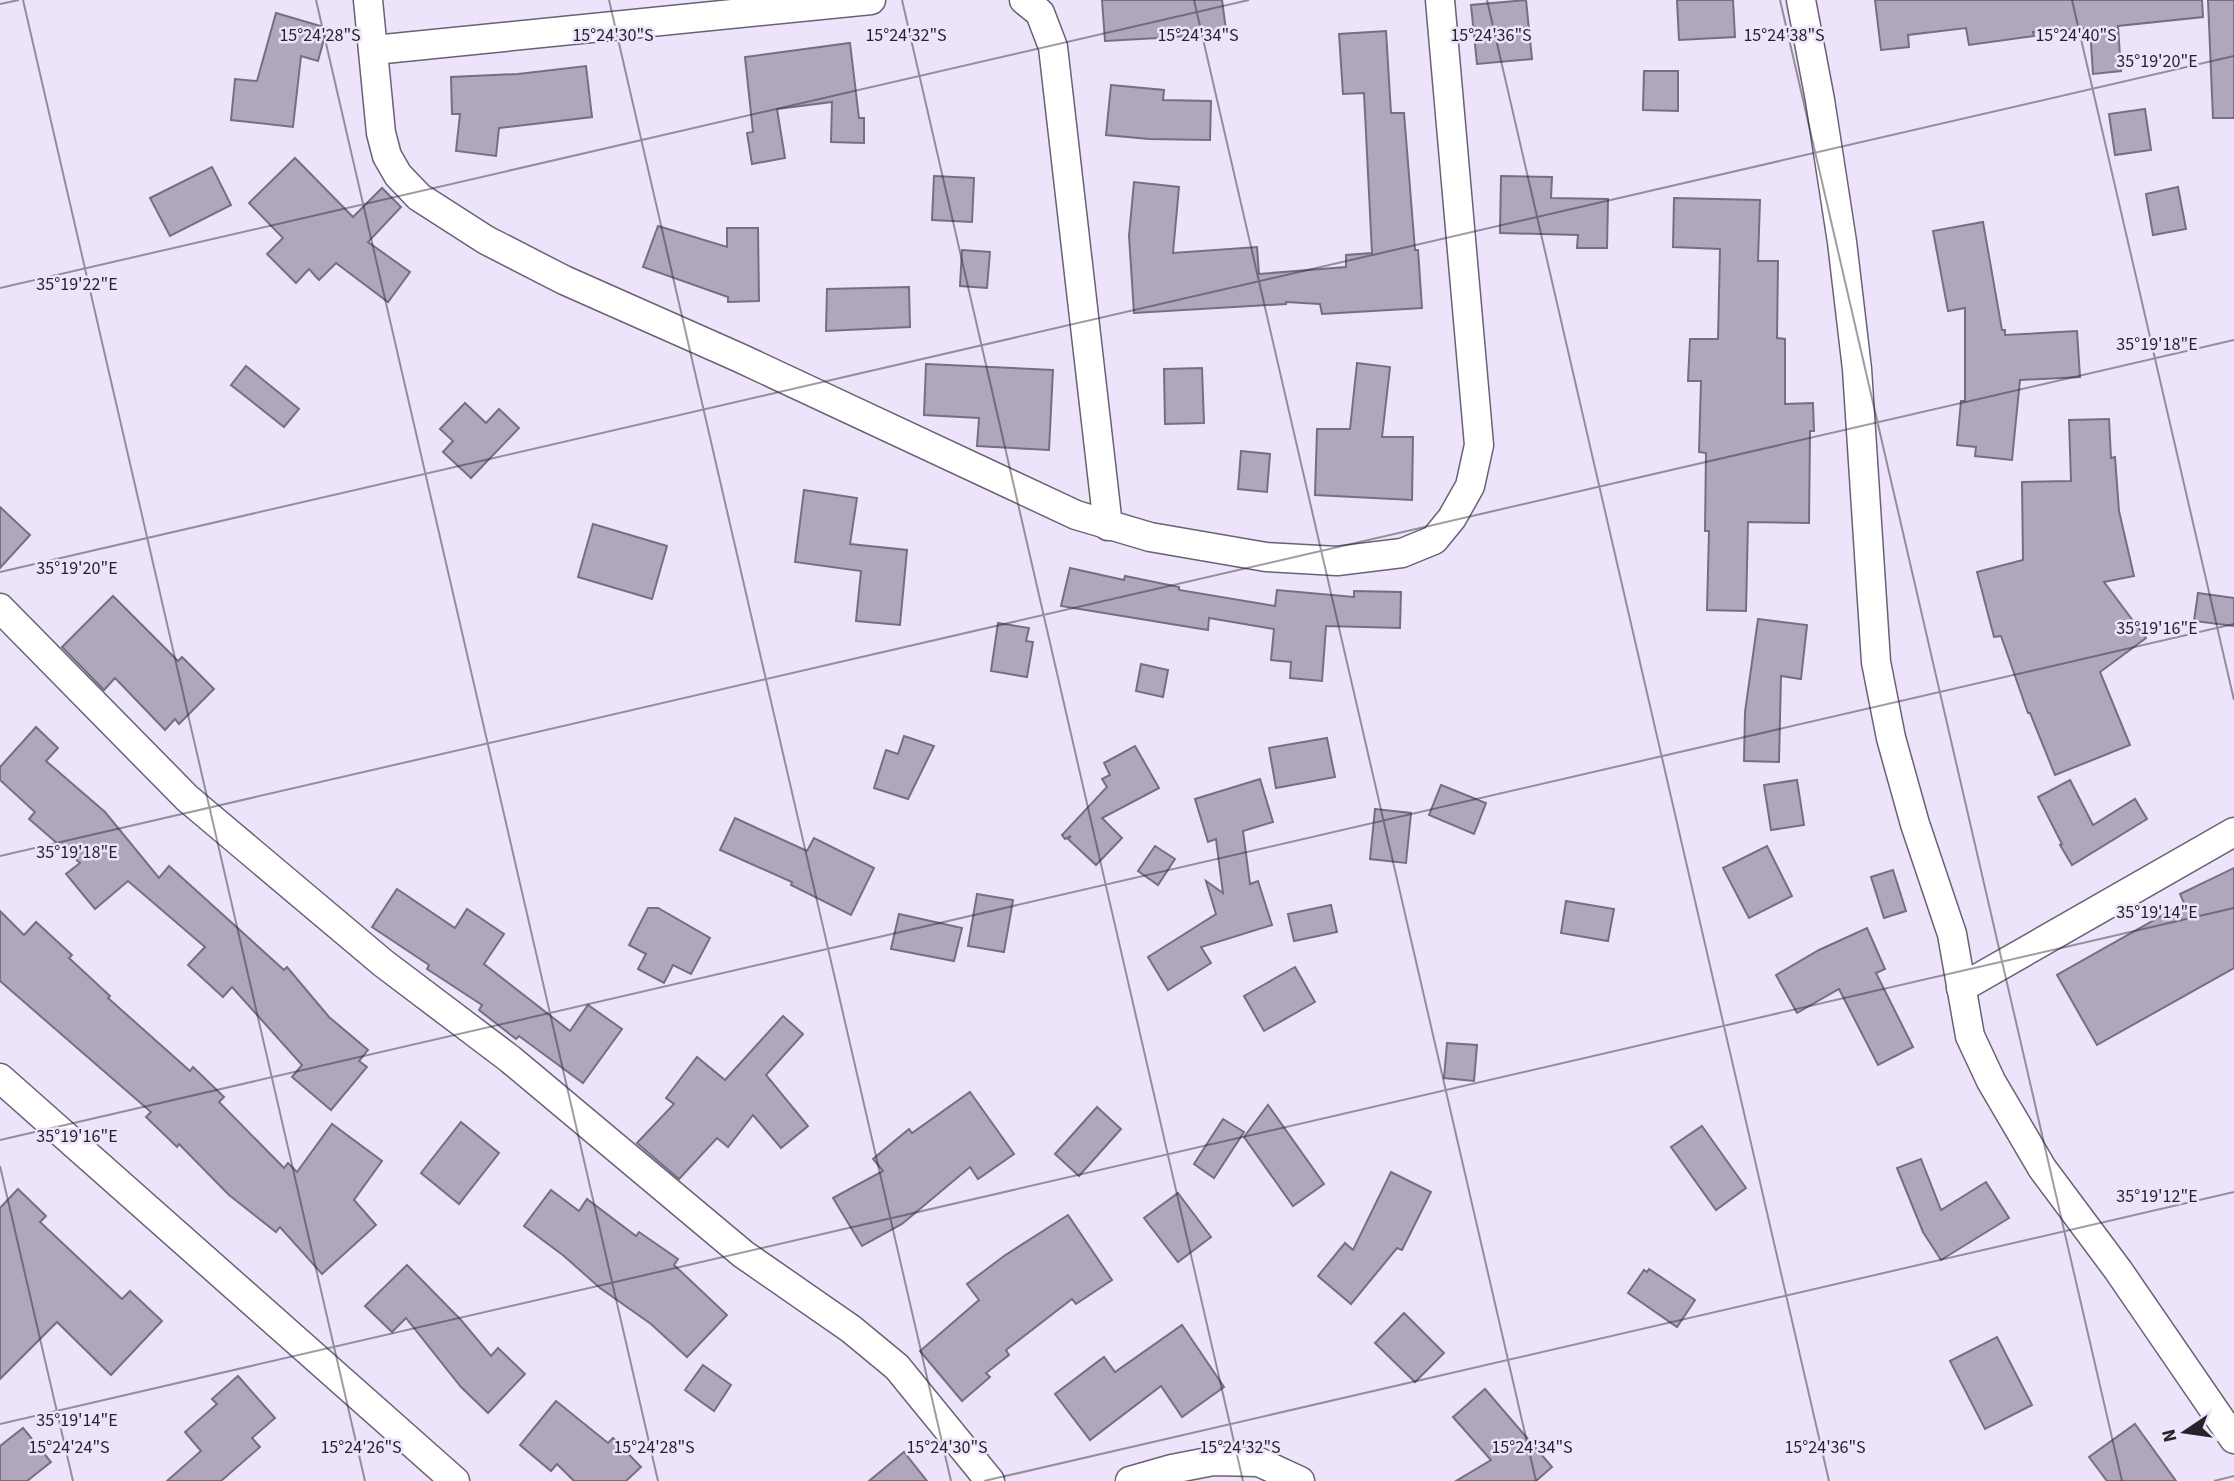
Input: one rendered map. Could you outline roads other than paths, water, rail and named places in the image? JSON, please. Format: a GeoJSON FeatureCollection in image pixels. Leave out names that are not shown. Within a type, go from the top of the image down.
{"type":"FeatureCollection","features":[{"type":"Feature","properties":{"kind":"street"},"geometry":{"type":"LineString","coordinates":[[368,0],[381,133],[387,156],[398,175],[419,197],[486,240],[564,280],[753,364],[1076,516],[1150,537],[1266,557],[1337,561],[1402,553],[1434,540],[1452,518],[1470,486],[1479,445],[1440,0]]}},
{"type":"Feature","properties":{"kind":"street"},"geometry":{"type":"LineString","coordinates":[[373,50],[870,0]]}},
{"type":"Feature","properties":{"kind":"street"},"geometry":{"type":"LineString","coordinates":[[1024,0],[1040,13],[1053,47],[1108,526]]}},
{"type":"Feature","properties":{"kind":"street"},"geometry":{"type":"LineString","coordinates":[[1801,0],[1840,229],[1857,369],[1876,662],[1891,738],[1915,824],[1952,934],[1970,1036],[1979,1059],[2042,1168],[2118,1270],[2234,1439]]}},
{"type":"Feature","properties":{"kind":"street"},"geometry":{"type":"LineString","coordinates":[[0,608],[187,797],[383,963],[510,1059],[743,1254],[851,1329],[897,1367],[990,1481]]}},
{"type":"Feature","properties":{"kind":"street"},"geometry":{"type":"LineString","coordinates":[[1961,988],[2234,832]]}},
{"type":"Feature","properties":{"kind":"street"},"geometry":{"type":"LineString","coordinates":[[0,1078],[455,1481]]}},
{"type":"Feature","properties":{"kind":"street"},"geometry":{"type":"LineString","coordinates":[[1130,1481],[1213,1461],[1259,1462],[1300,1481]]}}]}
